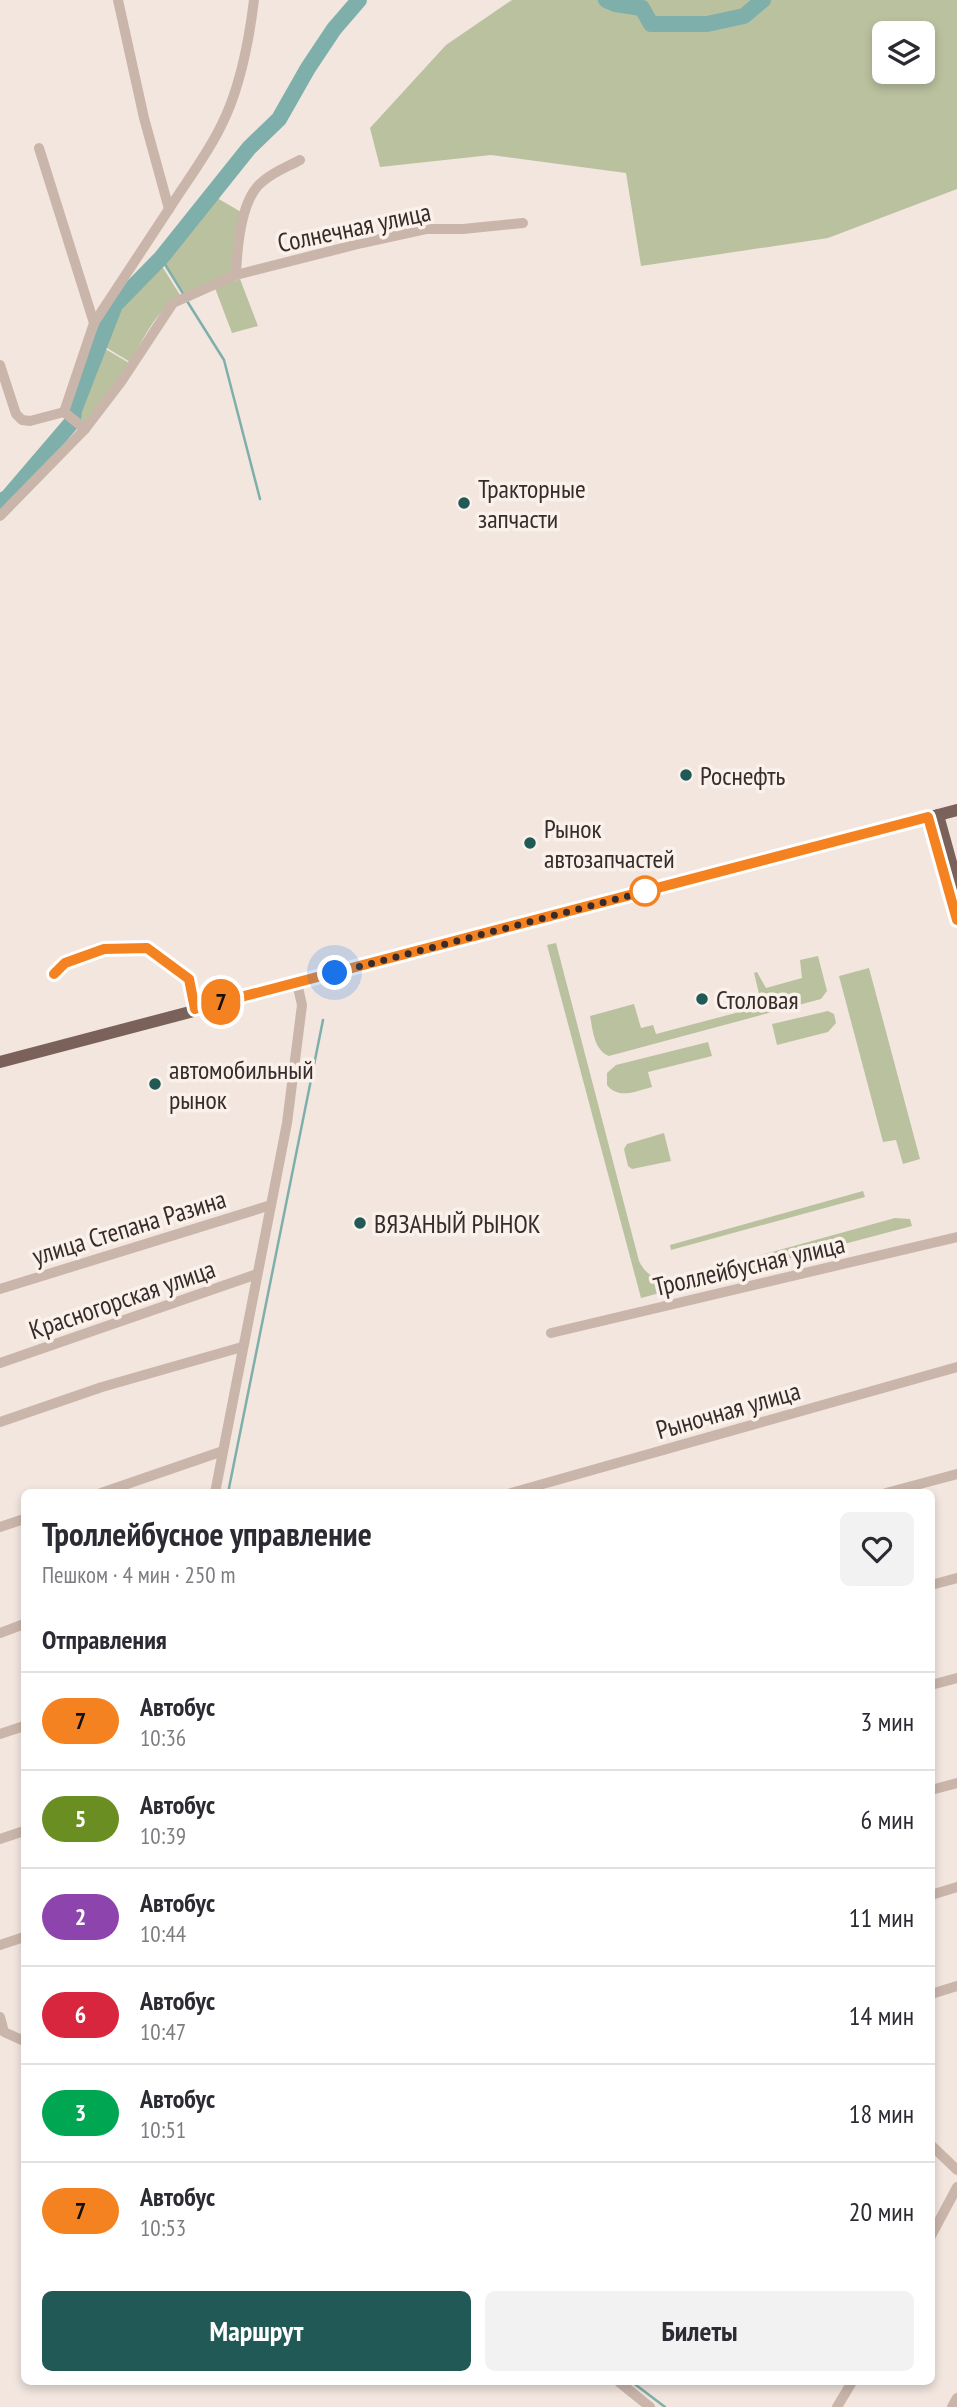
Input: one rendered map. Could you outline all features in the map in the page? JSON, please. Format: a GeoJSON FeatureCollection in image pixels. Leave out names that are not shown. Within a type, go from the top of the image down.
{"type":"FeatureCollection","features":[{"type":"Feature","properties":{"kind":"main road"},"geometry":{"type":"LineString","coordinates":[[0,1062],[957,810]]}},
{"type":"Feature","properties":{"kind":"main road"},"geometry":{"type":"LineString","coordinates":[[933,816],[957,884]]}},
{"type":"Feature","properties":{"kind":"main road"},"geometry":{"type":"LineString","coordinates":[[933,816],[956,917]]}},
{"type":"Feature","properties":{"kind":"street"},"geometry":{"type":"LineString","coordinates":[[118,0],[144,118],[169,209]]}},
{"type":"Feature","properties":{"kind":"street"},"geometry":{"type":"LineString","coordinates":[[64,412],[94,323],[222,126],[235,88],[254,0]]}},
{"type":"Feature","properties":{"kind":"street"},"geometry":{"type":"LineString","coordinates":[[39,148],[94,323]]}},
{"type":"Feature","properties":{"kind":"street","name":"Солнечная улица"},"geometry":{"type":"LineString","coordinates":[[236,275],[242,224],[252,194],[259,184],[270,176],[300,160]]}},
{"type":"Feature","properties":{"kind":"street","name":"Солнечная улица"},"geometry":{"type":"LineString","coordinates":[[82,426],[121,382],[173,303],[195,292],[236,275],[298,258],[426,229],[463,229],[523,223]]}},
{"type":"Feature","properties":{"kind":"street"},"geometry":{"type":"LineString","coordinates":[[0,365],[16,414],[22,420],[30,421],[64,412]]}},
{"type":"Feature","properties":{"kind":"street"},"geometry":{"type":"LineString","coordinates":[[0,516],[82,426],[64,412]]}},
{"type":"Feature","properties":{"kind":"street"},"geometry":{"type":"LineString","coordinates":[[216,1489],[286,1123],[302,1005],[297,983]]}},
{"type":"Feature","properties":{"kind":"street","name":"улица Степана Разина"},"geometry":{"type":"LineString","coordinates":[[0,1289],[271,1205]]}},
{"type":"Feature","properties":{"kind":"street","name":"Троллейбусная улица"},"geometry":{"type":"LineString","coordinates":[[551,1333],[957,1237]]}},
{"type":"Feature","properties":{"kind":"street","name":"Красногорская улица"},"geometry":{"type":"LineString","coordinates":[[0,1363],[257,1274]]}},
{"type":"Feature","properties":{"kind":"street"},"geometry":{"type":"LineString","coordinates":[[0,1422],[102,1387],[242,1347]]}},
{"type":"Feature","properties":{"kind":"street","name":"Рыночная улица"},"geometry":{"type":"LineString","coordinates":[[525,1489],[957,1367]]}},
{"type":"Feature","properties":{"kind":"street"},"geometry":{"type":"LineString","coordinates":[[113,1489],[223,1451]]}},
{"type":"Feature","properties":{"kind":"street"},"geometry":{"type":"LineString","coordinates":[[901,1489],[957,1474]]}},
{"type":"Feature","properties":{"kind":"street"},"geometry":{"type":"LineString","coordinates":[[0,1527],[21,1520]]}},
{"type":"Feature","properties":{"kind":"street"},"geometry":{"type":"LineString","coordinates":[[935,1584],[957,1578]]}},
{"type":"Feature","properties":{"kind":"street"},"geometry":{"type":"LineString","coordinates":[[0,1633],[21,1625]]}},
{"type":"Feature","properties":{"kind":"street"},"geometry":{"type":"LineString","coordinates":[[935,1684],[957,1678]]}},
{"type":"Feature","properties":{"kind":"street"},"geometry":{"type":"LineString","coordinates":[[0,1734],[21,1727]]}},
{"type":"Feature","properties":{"kind":"street"},"geometry":{"type":"LineString","coordinates":[[935,1789],[957,1783]]}},
{"type":"Feature","properties":{"kind":"street"},"geometry":{"type":"LineString","coordinates":[[0,1839],[21,1832]]}},
{"type":"Feature","properties":{"kind":"street"},"geometry":{"type":"LineString","coordinates":[[935,1894],[957,1888]]}},
{"type":"Feature","properties":{"kind":"street"},"geometry":{"type":"LineString","coordinates":[[0,1945],[21,1938]]}},
{"type":"Feature","properties":{"kind":"street"},"geometry":{"type":"LineString","coordinates":[[935,1993],[957,1986]]}},
{"type":"Feature","properties":{"kind":"street"},"geometry":{"type":"LineString","coordinates":[[0,2017],[4,2032],[21,2040]]}},
{"type":"Feature","properties":{"kind":"street"},"geometry":{"type":"LineString","coordinates":[[935,2149],[957,2170]]}},
{"type":"Feature","properties":{"kind":"street"},"geometry":{"type":"LineString","coordinates":[[935,2228],[957,2187]]}},
{"type":"Feature","properties":{"kind":"street"},"geometry":{"type":"LineString","coordinates":[[623,2385],[650,2407]]}},
{"type":"Feature","properties":{"kind":"street"},"geometry":{"type":"LineString","coordinates":[[837,2407],[850,2385]]}},
{"type":"Feature","properties":{"kind":"street"},"geometry":{"type":"LineString","coordinates":[[952,2407],[957,2398]]}},
{"type":"Feature","properties":{"kind":"green space"},"geometry":{"type":"Polygon","coordinates":[[[512,0],[957,0],[957,189],[828,238],[641,266],[626,173],[491,155],[380,167],[370,128],[446,45],[512,0]]]}},
{"type":"Feature","properties":{"kind":"green space"},"geometry":{"type":"Polygon","coordinates":[[[212,195],[241,212],[232,273],[185,294],[162,259],[212,195]]]}},
{"type":"Feature","properties":{"kind":"green space"},"geometry":{"type":"Polygon","coordinates":[[[160,263],[180,295],[157,317],[130,362],[102,345],[119,305],[160,263]]]}},
{"type":"Feature","properties":{"kind":"green space"},"geometry":{"type":"Polygon","coordinates":[[[240,279],[258,326],[232,333],[215,288],[240,279]]]}},
{"type":"Feature","properties":{"kind":"green space"},"geometry":{"type":"Polygon","coordinates":[[[102,347],[129,363],[84,425],[75,416],[102,347]]]}},
{"type":"Feature","properties":{"kind":"green space"},"geometry":{"type":"Polygon","coordinates":[[[556,943],[639,1261],[648,1273],[656,1278],[671,1280],[895,1218],[910,1219],[912,1226],[641,1298],[547,945],[556,943]]]}},
{"type":"Feature","properties":{"kind":"green space"},"geometry":{"type":"Polygon","coordinates":[[[818,956],[827,991],[821,999],[609,1056],[600,1049],[595,1039],[590,1016],[634,1004],[641,1028],[653,1025],[656,1034],[762,1006],[754,973],[757,972],[766,988],[802,978],[800,960],[818,956]]]}},
{"type":"Feature","properties":{"kind":"green space"},"geometry":{"type":"Polygon","coordinates":[[[869,968],[920,1159],[903,1164],[896,1140],[883,1142],[839,976],[869,968]]]}},
{"type":"Feature","properties":{"kind":"green space"},"geometry":{"type":"Polygon","coordinates":[[[828,1011],[834,1014],[836,1023],[828,1032],[777,1045],[772,1024],[828,1011]]]}},
{"type":"Feature","properties":{"kind":"green space"},"geometry":{"type":"Polygon","coordinates":[[[708,1042],[712,1056],[648,1072],[652,1087],[622,1093],[607,1085],[607,1073],[616,1065],[708,1042]]]}},
{"type":"Feature","properties":{"kind":"green space"},"geometry":{"type":"Polygon","coordinates":[[[664,1133],[671,1161],[632,1169],[628,1166],[624,1149],[627,1144],[664,1133]]]}},
{"type":"Feature","properties":{"kind":"green space"},"geometry":{"type":"Polygon","coordinates":[[[863,1191],[865,1197],[671,1250],[670,1245],[863,1191]]]}},
{"type":"Feature","properties":{"kind":"waterway"},"geometry":{"type":"LineString","coordinates":[[0,502],[8,497],[73,421],[74,410],[115,305],[161,258],[249,148],[279,119],[334,29],[359,0]]}},
{"type":"Feature","properties":{"kind":"waterway"},"geometry":{"type":"LineString","coordinates":[[606,0],[642,8],[651,24],[707,24],[744,16],[763,0]]}},
{"type":"Feature","properties":{"kind":"waterway"},"geometry":{"type":"LineString","coordinates":[[161,258],[184,295]]}},
{"type":"Feature","properties":{"kind":"waterway"},"geometry":{"type":"LineString","coordinates":[[187,301],[224,360],[260,499]]}},
{"type":"Feature","properties":{"kind":"waterway"},"geometry":{"type":"LineString","coordinates":[[229,1489],[323,1020]]}},
{"type":"Feature","properties":{"kind":"waterway"},"geometry":{"type":"LineString","coordinates":[[636,2385],[665,2407]]}},
{"type":"Feature","properties":{"kind":"bus line","name":"7"},"geometry":{"type":"LineString","coordinates":[[54,974],[65,963],[104,949],[147,948],[189,979],[195,1009],[928,817],[957,920]]}},
{"type":"Feature","properties":{"kind":"place","name":"Тракторные запчасти"},"geometry":{"type":"Point","coordinates":[464,503]}},
{"type":"Feature","properties":{"kind":"place","name":"Роснефть"},"geometry":{"type":"Point","coordinates":[686,775]}},
{"type":"Feature","properties":{"kind":"place","name":"Рынок автозапчастей"},"geometry":{"type":"Point","coordinates":[530,843]}},
{"type":"Feature","properties":{"kind":"place","name":"Столовая"},"geometry":{"type":"Point","coordinates":[702,999]}},
{"type":"Feature","properties":{"kind":"place","name":"автомобильный рынок"},"geometry":{"type":"Point","coordinates":[155,1084]}},
{"type":"Feature","properties":{"kind":"place","name":"ВЯЗАНЫЙ РЫНОК"},"geometry":{"type":"Point","coordinates":[360,1223]}},
{"type":"Feature","properties":{"kind":"route"},"geometry":{"type":"LineString","coordinates":[[335,973],[645,891]]}}]}
